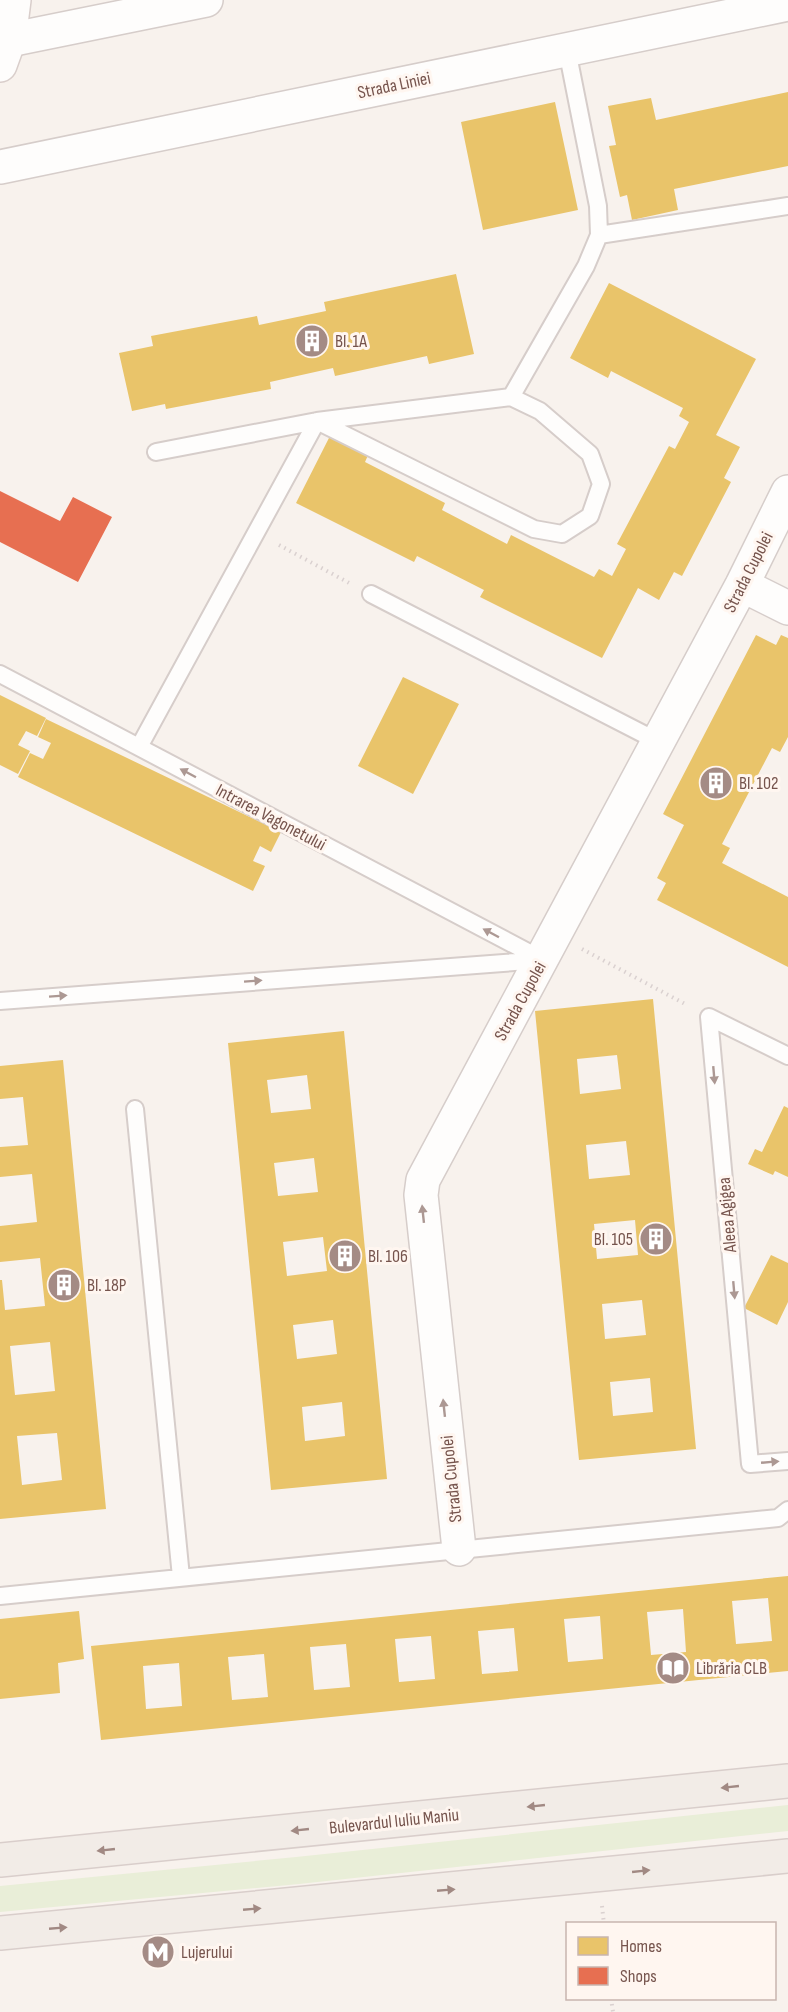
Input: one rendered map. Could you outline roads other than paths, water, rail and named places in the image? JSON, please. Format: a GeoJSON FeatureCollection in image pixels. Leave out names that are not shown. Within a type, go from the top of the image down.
{"type":"FeatureCollection","features":[{"type":"Feature","properties":{"kind":"main road","name":"Bulevardul Iuliu Maniu"},"geometry":{"type":"LineString","coordinates":[[0,1860],[788,1781]]}},
{"type":"Feature","properties":{"kind":"main road"},"geometry":{"type":"LineString","coordinates":[[0,1933],[788,1856]]}},
{"type":"Feature","properties":{"kind":"street"},"geometry":{"type":"LineString","coordinates":[[4,53],[14,0]]}},
{"type":"Feature","properties":{"kind":"street"},"geometry":{"type":"LineString","coordinates":[[4,53],[27,0]]}},
{"type":"Feature","properties":{"kind":"street"},"geometry":{"type":"LineString","coordinates":[[4,53],[206,0]]}},
{"type":"Feature","properties":{"kind":"street","name":"Strada Liniei"},"geometry":{"type":"LineString","coordinates":[[0,167],[788,4]]}},
{"type":"Feature","properties":{"kind":"street","name":"Strada Cupolei"},"geometry":{"type":"LineString","coordinates":[[459,1550],[421,1195],[423,1180],[659,742],[788,492]]}},
{"type":"Feature","properties":{"kind":"street"},"geometry":{"type":"LineString","coordinates":[[742,585],[788,608]]}},
{"type":"Feature","properties":{"kind":"lane"},"geometry":{"type":"LineString","coordinates":[[511,397],[586,266],[599,235],[598,206],[567,50]]}},
{"type":"Feature","properties":{"kind":"lane"},"geometry":{"type":"LineString","coordinates":[[599,235],[788,206]]}},
{"type":"Feature","properties":{"kind":"lane"},"geometry":{"type":"LineString","coordinates":[[156,452],[317,421],[511,397],[540,411],[590,454],[601,484],[590,516],[562,534],[534,529],[317,421]]}},
{"type":"Feature","properties":{"kind":"lane"},"geometry":{"type":"LineString","coordinates":[[139,747],[317,421]]}},
{"type":"Feature","properties":{"kind":"lane"},"geometry":{"type":"LineString","coordinates":[[371,594],[659,742]]}},
{"type":"Feature","properties":{"kind":"lane","name":"Intrarea Vagonetului"},"geometry":{"type":"LineString","coordinates":[[0,674],[139,747],[549,947]]}},
{"type":"Feature","properties":{"kind":"lane"},"geometry":{"type":"LineString","coordinates":[[0,1001],[549,947]]}},
{"type":"Feature","properties":{"kind":"lane","name":"Aleea Agigea"},"geometry":{"type":"LineString","coordinates":[[788,1056],[709,1017],[750,1464],[788,1461]]}},
{"type":"Feature","properties":{"kind":"lane"},"geometry":{"type":"LineString","coordinates":[[135,1109],[181,1577]]}},
{"type":"Feature","properties":{"kind":"lane"},"geometry":{"type":"LineString","coordinates":[[0,1596],[778,1518],[788,1510]]}},
{"type":"Feature","properties":{"kind":"place","name":"Bl. 1A"},"geometry":{"type":"Point","coordinates":[312,341]}},
{"type":"Feature","properties":{"kind":"place","name":"Bl. 102"},"geometry":{"type":"Point","coordinates":[716,783]}},
{"type":"Feature","properties":{"kind":"place","name":"Bl. 105"},"geometry":{"type":"Point","coordinates":[656,1239]}},
{"type":"Feature","properties":{"kind":"place","name":"Bl. 106"},"geometry":{"type":"Point","coordinates":[345,1256]}},
{"type":"Feature","properties":{"kind":"place","name":"Bl. 18P"},"geometry":{"type":"Point","coordinates":[64,1285]}},
{"type":"Feature","properties":{"kind":"place","name":"Librăria CLB"},"geometry":{"type":"Point","coordinates":[673,1668]}},
{"type":"Feature","properties":{"kind":"place","name":"Lujerului"},"geometry":{"type":"Point","coordinates":[158,1952]}}]}
